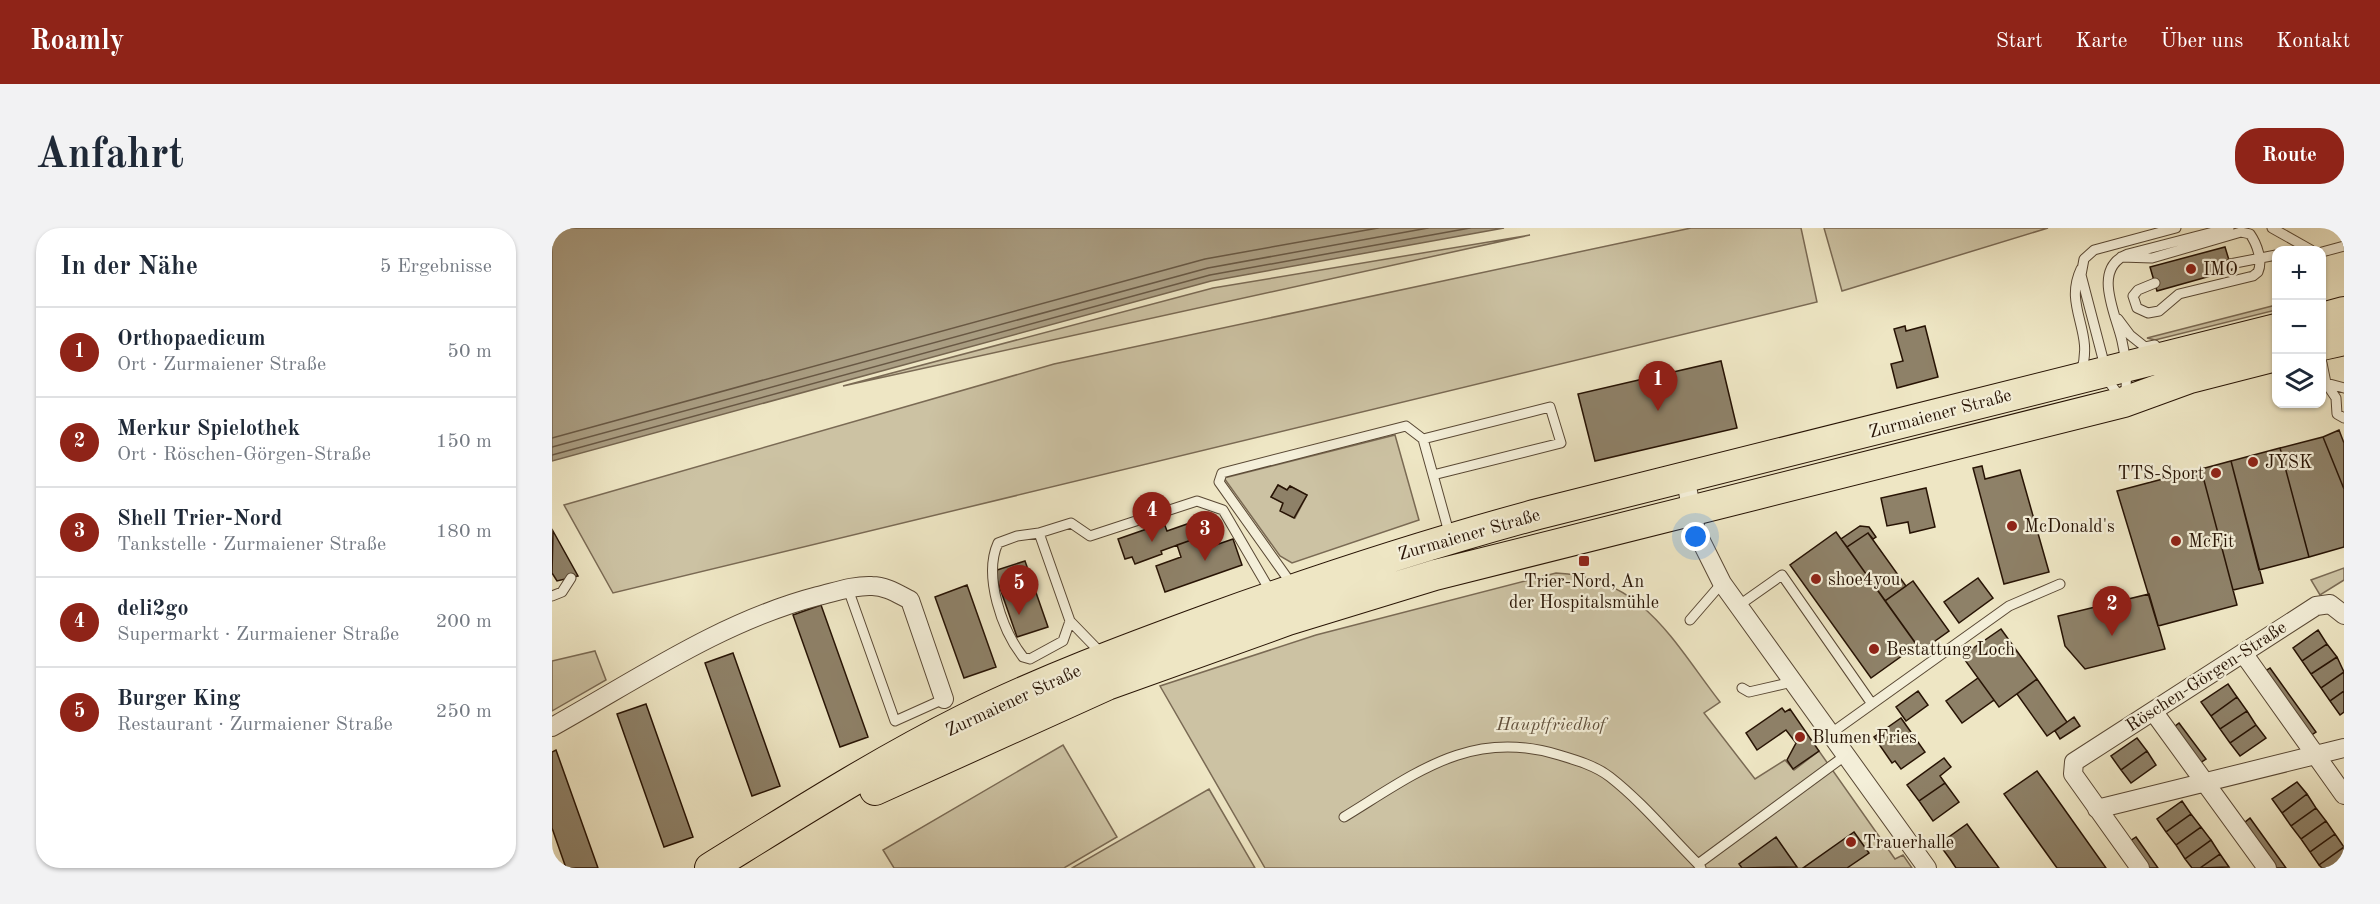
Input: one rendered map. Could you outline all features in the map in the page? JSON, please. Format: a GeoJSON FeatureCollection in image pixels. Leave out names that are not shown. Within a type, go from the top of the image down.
{"type":"FeatureCollection","features":[{"type":"Feature","properties":{"kind":"main road"},"geometry":{"type":"LineString","coordinates":[[2326,317],[2344,312]]}},
{"type":"Feature","properties":{"kind":"main road","name":"Zurmaiener Straße"},"geometry":{"type":"LineString","coordinates":[[710,868],[834,792],[965,719],[1106,658],[1284,592],[1451,538],[1578,504],[2104,371],[2174,346],[2272,330]]}},
{"type":"Feature","properties":{"kind":"main road"},"geometry":{"type":"LineString","coordinates":[[2326,344],[2344,340]]}},
{"type":"Feature","properties":{"kind":"main road","name":"Zurmaiener Straße"},"geometry":{"type":"LineString","coordinates":[[740,868],[884,784],[1107,685],[1360,597],[1435,575],[2124,402],[2190,378],[2272,357]]}},
{"type":"Feature","properties":{"kind":"main road"},"geometry":{"type":"LineString","coordinates":[[1578,504],[1585,538]]}},
{"type":"Feature","properties":{"kind":"street"},"geometry":{"type":"LineString","coordinates":[[1685,477],[1696,531],[1722,583],[1927,868]]}},
{"type":"Feature","properties":{"kind":"street","name":"Zurmaiener Straße"},"geometry":{"type":"LineString","coordinates":[[552,727],[737,623],[777,607],[848,589],[874,585],[891,590],[910,600],[944,699]]}},
{"type":"Feature","properties":{"kind":"street","name":"Röschen-Görgen-Straße"},"geometry":{"type":"LineString","coordinates":[[2097,809],[2072,768],[2080,756],[2322,603],[2337,607],[2344,615]]}},
{"type":"Feature","properties":{"kind":"street"},"geometry":{"type":"LineString","coordinates":[[2243,653],[2344,795]]}},
{"type":"Feature","properties":{"kind":"street"},"geometry":{"type":"LineString","coordinates":[[2153,711],[2267,868]]}},
{"type":"Feature","properties":{"kind":"street"},"geometry":{"type":"LineString","coordinates":[[2140,868],[2097,809],[2344,748]]}},
{"type":"Feature","properties":{"kind":"lane"},"geometry":{"type":"LineString","coordinates":[[2124,402],[2086,346],[2075,304],[2076,280],[2084,259],[2094,249],[2176,228]]}},
{"type":"Feature","properties":{"kind":"lane"},"geometry":{"type":"LineString","coordinates":[[2104,371],[2113,313],[2108,275],[2114,263],[2121,257],[2229,228]]}},
{"type":"Feature","properties":{"kind":"lane"},"geometry":{"type":"LineString","coordinates":[[2272,228],[2304,246]]}},
{"type":"Feature","properties":{"kind":"lane"},"geometry":{"type":"LineString","coordinates":[[2121,257],[2152,258],[2241,232],[2250,234],[2253,238],[2260,268],[2253,276],[2179,294],[2163,309],[2148,313],[2137,308],[2133,296],[2138,290],[2155,283]]}},
{"type":"Feature","properties":{"kind":"lane"},"geometry":{"type":"LineString","coordinates":[[2326,251],[2344,246]]}},
{"type":"Feature","properties":{"kind":"lane"},"geometry":{"type":"LineString","coordinates":[[2230,264],[2259,256],[2272,255]]}},
{"type":"Feature","properties":{"kind":"lane"},"geometry":{"type":"LineString","coordinates":[[2081,269],[2104,371]]}},
{"type":"Feature","properties":{"kind":"lane"},"geometry":{"type":"LineString","coordinates":[[2113,313],[2130,335],[2145,347],[2174,346]]}},
{"type":"Feature","properties":{"kind":"lane"},"geometry":{"type":"LineString","coordinates":[[2104,371],[2127,381],[2124,402]]}},
{"type":"Feature","properties":{"kind":"lane"},"geometry":{"type":"LineString","coordinates":[[2326,383],[2344,388]]}},
{"type":"Feature","properties":{"kind":"lane"},"geometry":{"type":"LineString","coordinates":[[2326,383],[2336,398],[2337,414],[2344,418]]}},
{"type":"Feature","properties":{"kind":"lane"},"geometry":{"type":"LineString","coordinates":[[1423,439],[1550,407],[1561,442],[1433,475]]}},
{"type":"Feature","properties":{"kind":"lane"},"geometry":{"type":"LineString","coordinates":[[1284,592],[1219,482],[1222,473],[1406,426],[1423,439],[1451,538]]}},
{"type":"Feature","properties":{"kind":"lane"},"geometry":{"type":"LineString","coordinates":[[1070,621],[1063,641],[1030,659],[1023,657],[1014,645],[993,588],[992,567],[998,543],[1071,523],[1090,536],[1197,501],[1222,510],[1284,592]]}},
{"type":"Feature","properties":{"kind":"lane"},"geometry":{"type":"LineString","coordinates":[[1039,533],[1070,621],[1106,658]]}},
{"type":"Feature","properties":{"kind":"lane"},"geometry":{"type":"LineString","coordinates":[[1738,606],[1782,575],[1872,704]]}},
{"type":"Feature","properties":{"kind":"lane"},"geometry":{"type":"LineString","coordinates":[[552,596],[562,592],[571,578]]}},
{"type":"Feature","properties":{"kind":"lane"},"geometry":{"type":"LineString","coordinates":[[1690,620],[1722,583]]}},
{"type":"Feature","properties":{"kind":"lane"},"geometry":{"type":"LineString","coordinates":[[1830,734],[2009,606],[2060,584]]}},
{"type":"Feature","properties":{"kind":"lane"},"geometry":{"type":"LineString","coordinates":[[848,589],[895,721],[944,699]]}},
{"type":"Feature","properties":{"kind":"lane"},"geometry":{"type":"LineString","coordinates":[[1742,688],[1749,692],[1792,682]]}},
{"type":"Feature","properties":{"kind":"lane"},"geometry":{"type":"LineString","coordinates":[[1344,817],[1401,782],[1451,756],[1473,749],[1525,748],[1573,759],[1608,775],[1699,866],[1846,755]]}},
{"type":"Feature","properties":{"kind":"green space"},"geometry":{"type":"Polygon","coordinates":[[[1691,228],[1801,228],[1817,302],[613,593],[564,505],[1054,364],[1691,228]]]}},
{"type":"Feature","properties":{"kind":"green space"},"geometry":{"type":"Polygon","coordinates":[[[1824,228],[2048,228],[1842,291],[1824,228]]]}},
{"type":"Feature","properties":{"kind":"green space"},"geometry":{"type":"Polygon","coordinates":[[[1530,235],[843,386],[1213,288],[1530,235]]]}},
{"type":"Feature","properties":{"kind":"green space"},"geometry":{"type":"Polygon","coordinates":[[[2272,306],[2272,311],[2155,340],[2147,338],[2272,306]]]}},
{"type":"Feature","properties":{"kind":"green space"},"geometry":{"type":"Polygon","coordinates":[[[1395,435],[1419,520],[1292,563],[1280,556],[1224,478],[1395,435]],[[1278,485],[1271,497],[1283,503],[1281,511],[1295,518],[1307,495],[1290,486],[1287,490],[1278,485]]]}},
{"type":"Feature","properties":{"kind":"green space"},"geometry":{"type":"Polygon","coordinates":[[[2344,568],[2344,580],[2320,595],[2311,580],[2344,568]]]}},
{"type":"Feature","properties":{"kind":"green space","name":"Hauptfriedhof"},"geometry":{"type":"Polygon","coordinates":[[[1556,573],[1586,577],[1612,587],[1653,616],[1720,702],[1704,713],[1755,779],[1785,760],[1794,770],[1819,751],[1895,859],[1903,855],[1912,868],[1265,868],[1160,686],[1316,635],[1556,573]]]}},
{"type":"Feature","properties":{"kind":"green space"},"geometry":{"type":"Polygon","coordinates":[[[595,651],[606,680],[552,711],[552,661],[595,651]]]}},
{"type":"Feature","properties":{"kind":"green space"},"geometry":{"type":"Polygon","coordinates":[[[1063,745],[1117,837],[1064,868],[894,868],[883,850],[1063,745]]]}},
{"type":"Feature","properties":{"kind":"green space"},"geometry":{"type":"Polygon","coordinates":[[[1209,789],[1255,868],[1072,868],[1209,789]]]}},
{"type":"Feature","properties":{"kind":"water"},"geometry":{"type":"Polygon","coordinates":[[[552,228],[1504,228],[1211,281],[552,461],[552,228]]]}},
{"type":"Feature","properties":{"kind":"building","name":"IMO"},"geometry":{"type":"Polygon","coordinates":[[[2225,247],[2232,270],[2157,291],[2150,267],[2225,247]]]}},
{"type":"Feature","properties":{"kind":"building"},"geometry":{"type":"Polygon","coordinates":[[[1905,326],[1906,331],[1925,326],[1938,377],[1897,388],[1891,364],[1903,361],[1894,329],[1905,326]]]}},
{"type":"Feature","properties":{"kind":"building"},"geometry":{"type":"Polygon","coordinates":[[[1721,361],[1737,428],[1595,461],[1578,394],[1721,361]]]}},
{"type":"Feature","properties":{"kind":"building"},"geometry":{"type":"Polygon","coordinates":[[[2339,430],[2344,443],[2344,489],[2323,437],[2339,430]]]}},
{"type":"Feature","properties":{"kind":"building"},"geometry":{"type":"Polygon","coordinates":[[[2323,437],[2344,489],[2344,547],[2309,557],[2280,448],[2323,437]]]}},
{"type":"Feature","properties":{"kind":"building"},"geometry":{"type":"Polygon","coordinates":[[[2280,448],[2309,557],[2259,570],[2231,461],[2280,448]]]}},
{"type":"Feature","properties":{"kind":"building"},"geometry":{"type":"Polygon","coordinates":[[[2231,461],[2263,583],[2233,590],[2201,469],[2231,461]]]}},
{"type":"Feature","properties":{"kind":"building","name":"McDonald's"},"geometry":{"type":"Polygon","coordinates":[[[1982,466],[1985,479],[2020,470],[2049,572],[2004,584],[1973,468],[1982,466]]]}},
{"type":"Feature","properties":{"kind":"building","name":"McFit"},"geometry":{"type":"Polygon","coordinates":[[[2201,469],[2237,605],[2158,626],[2117,491],[2201,469]]]}},
{"type":"Feature","properties":{"kind":"building"},"geometry":{"type":"Polygon","coordinates":[[[1278,485],[1287,490],[1290,486],[1307,495],[1294,518],[1280,511],[1283,503],[1271,497],[1278,485]]]}},
{"type":"Feature","properties":{"kind":"building"},"geometry":{"type":"Polygon","coordinates":[[[1926,488],[1935,527],[1910,533],[1908,522],[1887,526],[1881,498],[1926,488]]]}},
{"type":"Feature","properties":{"kind":"building"},"geometry":{"type":"Polygon","coordinates":[[[1210,516],[1216,531],[1161,551],[1162,554],[1135,564],[1132,557],[1125,559],[1118,539],[1164,523],[1167,531],[1210,516]]]}},
{"type":"Feature","properties":{"kind":"building"},"geometry":{"type":"Polygon","coordinates":[[[1860,526],[1869,527],[1876,537],[1873,539],[1868,533],[1847,547],[1841,539],[1860,526]]]}},
{"type":"Feature","properties":{"kind":"building"},"geometry":{"type":"Polygon","coordinates":[[[553,531],[578,576],[557,581],[552,573],[553,531]]]}},
{"type":"Feature","properties":{"kind":"building"},"geometry":{"type":"Polygon","coordinates":[[[1836,532],[1917,645],[1871,678],[1790,565],[1836,532]]]}},
{"type":"Feature","properties":{"kind":"building"},"geometry":{"type":"Polygon","coordinates":[[[1868,533],[1906,586],[1885,601],[1847,547],[1868,533]]]}},
{"type":"Feature","properties":{"kind":"building"},"geometry":{"type":"Polygon","coordinates":[[[1200,537],[1204,549],[1233,539],[1242,565],[1165,592],[1156,566],[1181,557],[1177,545],[1200,537]]]}},
{"type":"Feature","properties":{"kind":"building"},"geometry":{"type":"Polygon","coordinates":[[[1025,561],[1048,627],[1017,637],[994,571],[1025,561]]]}},
{"type":"Feature","properties":{"kind":"building"},"geometry":{"type":"Polygon","coordinates":[[[1978,578],[1993,598],[1959,623],[1944,602],[1978,578]]]}},
{"type":"Feature","properties":{"kind":"building"},"geometry":{"type":"Polygon","coordinates":[[[1913,581],[1949,631],[1921,651],[1885,601],[1913,581]]]}},
{"type":"Feature","properties":{"kind":"building"},"geometry":{"type":"Polygon","coordinates":[[[967,585],[996,667],[964,678],[935,597],[967,585]]]}},
{"type":"Feature","properties":{"kind":"building"},"geometry":{"type":"Polygon","coordinates":[[[2149,594],[2165,649],[2085,669],[2065,646],[2058,616],[2149,594]]]}},
{"type":"Feature","properties":{"kind":"building"},"geometry":{"type":"Polygon","coordinates":[[[821,605],[868,737],[840,747],[793,615],[821,605]]]}},
{"type":"Feature","properties":{"kind":"building"},"geometry":{"type":"Polygon","coordinates":[[[2001,629],[2037,679],[1999,707],[1962,656],[2001,629]]]}},
{"type":"Feature","properties":{"kind":"building"},"geometry":{"type":"Polygon","coordinates":[[[2318,630],[2327,644],[2302,661],[2293,648],[2318,630]]]}},
{"type":"Feature","properties":{"kind":"building"},"geometry":{"type":"Polygon","coordinates":[[[2327,644],[2337,657],[2311,674],[2302,661],[2327,644]]]}},
{"type":"Feature","properties":{"kind":"building"},"geometry":{"type":"Polygon","coordinates":[[[733,653],[780,786],[752,796],[705,663],[733,653]]]}},
{"type":"Feature","properties":{"kind":"building"},"geometry":{"type":"Polygon","coordinates":[[[2337,657],[2344,672],[2321,688],[2311,674],[2337,657]]]}},
{"type":"Feature","properties":{"kind":"building"},"geometry":{"type":"Polygon","coordinates":[[[2270,668],[2316,732],[2310,736],[2264,672],[2270,668]]]}},
{"type":"Feature","properties":{"kind":"building"},"geometry":{"type":"Polygon","coordinates":[[[2344,672],[2344,691],[2330,701],[2321,688],[2344,672]]]}},
{"type":"Feature","properties":{"kind":"building"},"geometry":{"type":"Polygon","coordinates":[[[1978,678],[1994,700],[1962,723],[1946,701],[1978,678]]]}},
{"type":"Feature","properties":{"kind":"building"},"geometry":{"type":"Polygon","coordinates":[[[2037,679],[2067,722],[2047,736],[2017,694],[2037,679]]]}},
{"type":"Feature","properties":{"kind":"building"},"geometry":{"type":"Polygon","coordinates":[[[2228,684],[2237,697],[2211,716],[2201,702],[2228,684]]]}},
{"type":"Feature","properties":{"kind":"building"},"geometry":{"type":"Polygon","coordinates":[[[1918,691],[1928,705],[1906,721],[1896,707],[1918,691]]]}},
{"type":"Feature","properties":{"kind":"building"},"geometry":{"type":"Polygon","coordinates":[[[2344,691],[2344,712],[2340,715],[2330,701],[2344,691]]]}},
{"type":"Feature","properties":{"kind":"building"},"geometry":{"type":"Polygon","coordinates":[[[2237,697],[2247,711],[2220,729],[2211,716],[2237,697]]]}},
{"type":"Feature","properties":{"kind":"building"},"geometry":{"type":"Polygon","coordinates":[[[646,704],[693,837],[664,847],[617,714],[646,704]]]}},
{"type":"Feature","properties":{"kind":"building"},"geometry":{"type":"Polygon","coordinates":[[[1782,708],[1785,712],[1790,709],[1819,751],[1793,769],[1787,760],[1796,743],[1786,730],[1757,750],[1746,733],[1782,708]]]}},
{"type":"Feature","properties":{"kind":"building"},"geometry":{"type":"Polygon","coordinates":[[[2247,711],[2256,725],[2230,743],[2220,729],[2247,711]]]}},
{"type":"Feature","properties":{"kind":"building"},"geometry":{"type":"Polygon","coordinates":[[[2074,717],[2080,726],[2060,739],[2055,731],[2074,717]]]}},
{"type":"Feature","properties":{"kind":"building"},"geometry":{"type":"Polygon","coordinates":[[[1901,718],[1925,752],[1901,769],[1895,761],[1892,763],[1874,737],[1901,718]]]}},
{"type":"Feature","properties":{"kind":"building"},"geometry":{"type":"Polygon","coordinates":[[[2179,723],[2206,759],[2200,763],[2174,727],[2179,723]]]}},
{"type":"Feature","properties":{"kind":"building"},"geometry":{"type":"Polygon","coordinates":[[[2256,725],[2266,738],[2240,756],[2230,743],[2256,725]]]}},
{"type":"Feature","properties":{"kind":"building"},"geometry":{"type":"Polygon","coordinates":[[[2137,738],[2147,751],[2121,770],[2111,756],[2137,738]]]}},
{"type":"Feature","properties":{"kind":"building"},"geometry":{"type":"Polygon","coordinates":[[[556,750],[598,868],[566,868],[552,828],[552,752],[556,750]]]}},
{"type":"Feature","properties":{"kind":"building"},"geometry":{"type":"Polygon","coordinates":[[[2147,751],[2156,765],[2131,783],[2121,770],[2147,751]]]}},
{"type":"Feature","properties":{"kind":"building"},"geometry":{"type":"Polygon","coordinates":[[[1944,758],[1951,767],[1940,776],[1945,783],[1919,801],[1907,785],[1944,758]]]}},
{"type":"Feature","properties":{"kind":"building"},"geometry":{"type":"Polygon","coordinates":[[[2037,771],[2106,868],[2057,868],[2004,794],[2037,771]]]}},
{"type":"Feature","properties":{"kind":"building"},"geometry":{"type":"Polygon","coordinates":[[[2297,782],[2307,794],[2282,813],[2272,799],[2297,782]]]}},
{"type":"Feature","properties":{"kind":"building"},"geometry":{"type":"Polygon","coordinates":[[[1945,783],[1959,802],[1933,821],[1919,801],[1945,783]]]}},
{"type":"Feature","properties":{"kind":"building"},"geometry":{"type":"Polygon","coordinates":[[[2307,794],[2316,808],[2291,826],[2282,813],[2307,794]]]}},
{"type":"Feature","properties":{"kind":"building"},"geometry":{"type":"Polygon","coordinates":[[[2182,801],[2191,814],[2166,832],[2157,819],[2182,801]]]}},
{"type":"Feature","properties":{"kind":"building"},"geometry":{"type":"Polygon","coordinates":[[[2316,808],[2326,821],[2301,839],[2291,826],[2316,808]]]}},
{"type":"Feature","properties":{"kind":"building"},"geometry":{"type":"Polygon","coordinates":[[[2191,814],[2201,827],[2176,845],[2166,832],[2191,814]]]}},
{"type":"Feature","properties":{"kind":"building"},"geometry":{"type":"Polygon","coordinates":[[[2250,818],[2286,868],[2276,868],[2244,823],[2250,818]]]}},
{"type":"Feature","properties":{"kind":"building"},"geometry":{"type":"Polygon","coordinates":[[[2326,821],[2335,834],[2310,852],[2301,839],[2326,821]]]}},
{"type":"Feature","properties":{"kind":"building"},"geometry":{"type":"Polygon","coordinates":[[[1967,824],[1999,868],[1956,868],[1939,844],[1967,824]]]}},
{"type":"Feature","properties":{"kind":"building"},"geometry":{"type":"Polygon","coordinates":[[[2201,827],[2211,840],[2185,859],[2176,845],[2201,827]]]}},
{"type":"Feature","properties":{"kind":"building","name":"Trauerhalle"},"geometry":{"type":"Polygon","coordinates":[[[1854,832],[1869,853],[1847,868],[1803,868],[1854,832]]]}},
{"type":"Feature","properties":{"kind":"building"},"geometry":{"type":"Polygon","coordinates":[[[2335,834],[2344,847],[2319,865],[2310,852],[2335,834]]]}},
{"type":"Feature","properties":{"kind":"building"},"geometry":{"type":"Polygon","coordinates":[[[1776,837],[1797,867],[1742,868],[1739,864],[1776,837]]]}},
{"type":"Feature","properties":{"kind":"building"},"geometry":{"type":"Polygon","coordinates":[[[2136,837],[2158,868],[2149,868],[2130,841],[2136,837]]]}},
{"type":"Feature","properties":{"kind":"building"},"geometry":{"type":"Polygon","coordinates":[[[2211,840],[2220,854],[2200,868],[2192,868],[2185,859],[2211,840]]]}},
{"type":"Feature","properties":{"kind":"building"},"geometry":{"type":"Polygon","coordinates":[[[2344,847],[2344,867],[2322,868],[2319,865],[2344,847]]]}},
{"type":"Feature","properties":{"kind":"building"},"geometry":{"type":"Polygon","coordinates":[[[2220,854],[2229,867],[2200,868],[2220,854]]]}},
{"type":"Feature","properties":{"kind":"place","name":"IMO"},"geometry":{"type":"Point","coordinates":[2191,269]}},
{"type":"Feature","properties":{"kind":"place","name":"Orthopaedicum"},"geometry":{"type":"Point","coordinates":[1658,411]}},
{"type":"Feature","properties":{"kind":"place","name":"JYSK"},"geometry":{"type":"Point","coordinates":[2253,462]}},
{"type":"Feature","properties":{"kind":"place","name":"TTS-Sport"},"geometry":{"type":"Point","coordinates":[2216,473]}},
{"type":"Feature","properties":{"kind":"place","name":"McDonald's"},"geometry":{"type":"Point","coordinates":[2012,526]}},
{"type":"Feature","properties":{"kind":"place","name":"McFit"},"geometry":{"type":"Point","coordinates":[2176,541]}},
{"type":"Feature","properties":{"kind":"place","name":"deli2go"},"geometry":{"type":"Point","coordinates":[1152,542]}},
{"type":"Feature","properties":{"kind":"place","name":"Shell Trier-Nord"},"geometry":{"type":"Point","coordinates":[1205,561]}},
{"type":"Feature","properties":{"kind":"place","name":"Trier-Nord, An der Hospitalsmühle"},"geometry":{"type":"Point","coordinates":[1584,561]}},
{"type":"Feature","properties":{"kind":"place","name":"shoe4you"},"geometry":{"type":"Point","coordinates":[1816,579]}},
{"type":"Feature","properties":{"kind":"place","name":"Burger King"},"geometry":{"type":"Point","coordinates":[1019,615]}},
{"type":"Feature","properties":{"kind":"place","name":"Merkur Spielothek"},"geometry":{"type":"Point","coordinates":[2112,636]}},
{"type":"Feature","properties":{"kind":"place","name":"Bestattung Loch"},"geometry":{"type":"Point","coordinates":[1874,649]}},
{"type":"Feature","properties":{"kind":"place","name":"Blumen Fries"},"geometry":{"type":"Point","coordinates":[1800,737]}},
{"type":"Feature","properties":{"kind":"place","name":"Trauerhalle"},"geometry":{"type":"Point","coordinates":[1851,842]}}]}
